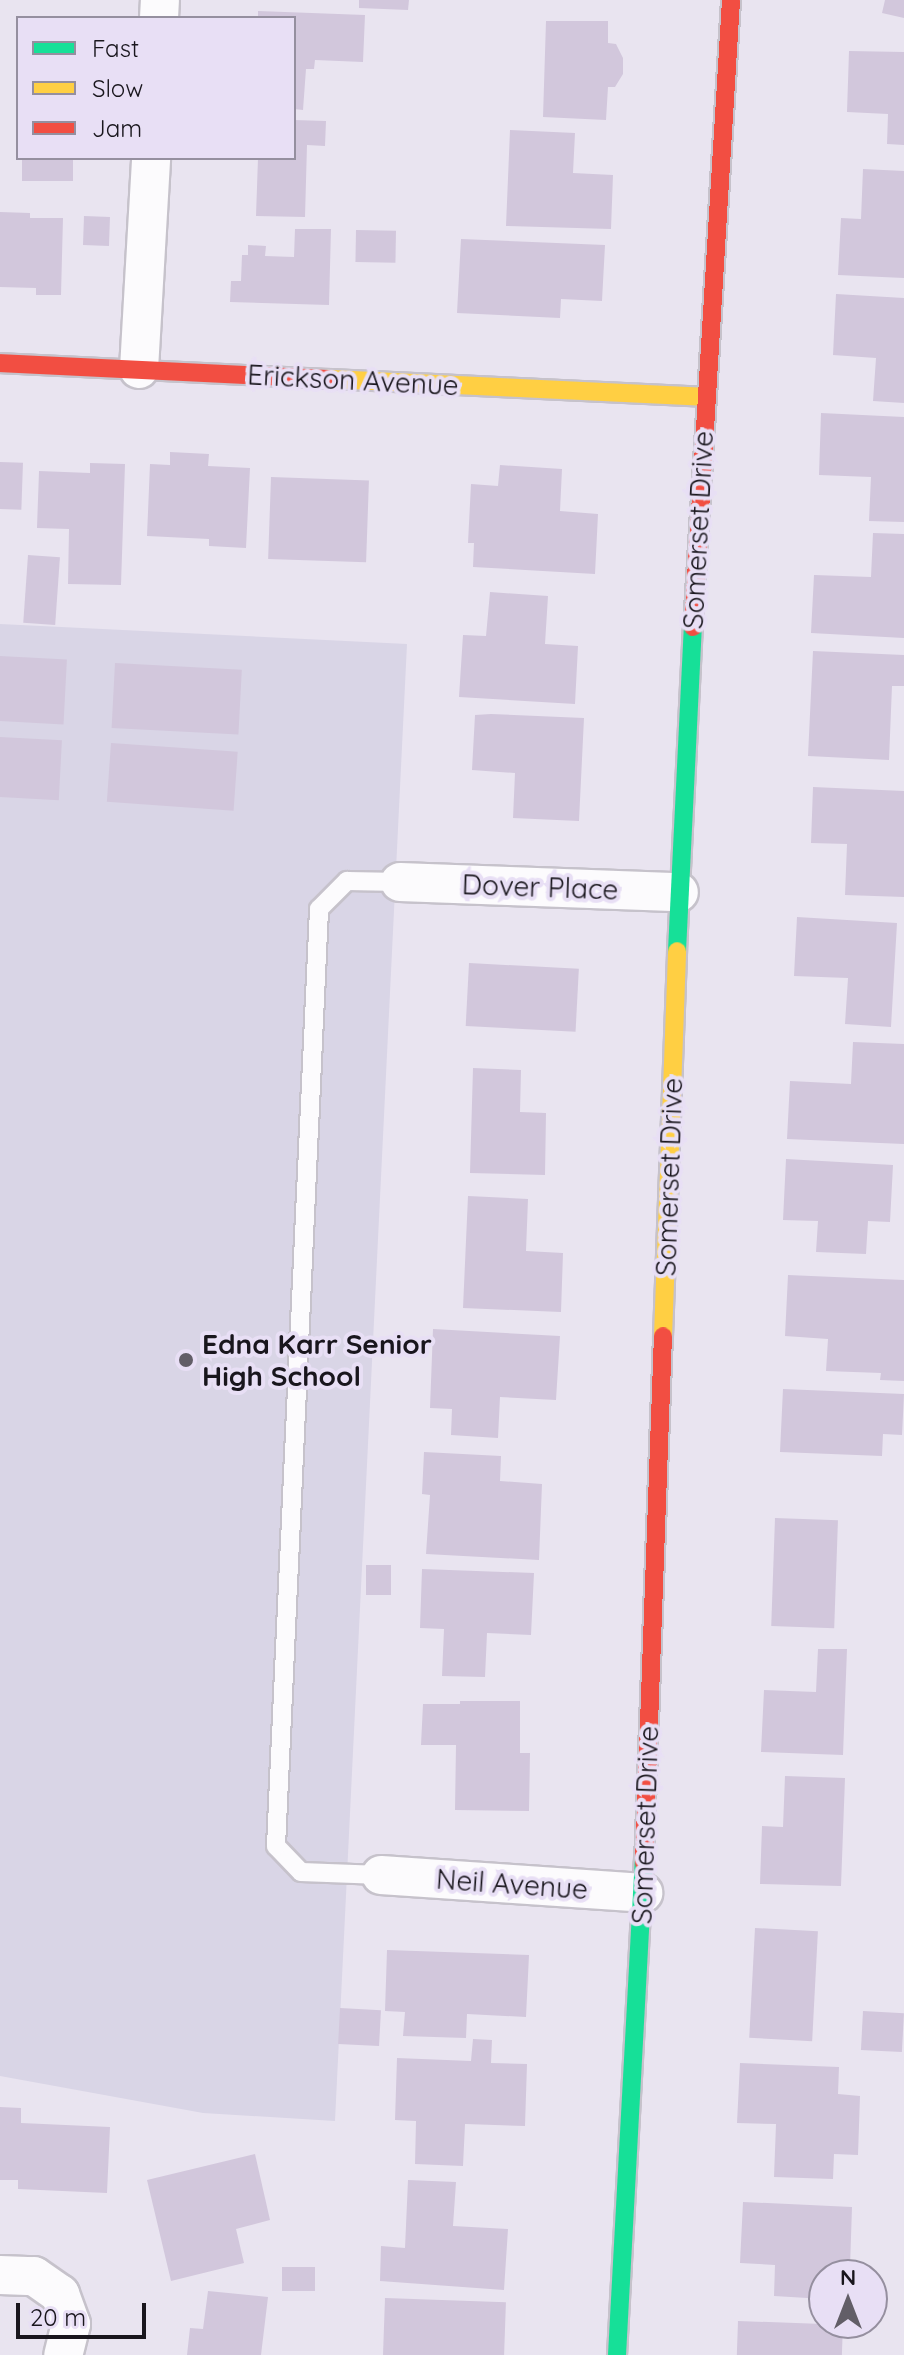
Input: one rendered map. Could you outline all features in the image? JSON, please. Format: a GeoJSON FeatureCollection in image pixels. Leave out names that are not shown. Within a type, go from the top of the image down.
{"type":"FeatureCollection","features":[{"type":"Feature","properties":{"kind":"street","name":"Somerset Drive"},"geometry":{"type":"LineString","coordinates":[[617,2355],[643,1893],[679,892],[705,397],[731,0]]}},
{"type":"Feature","properties":{"kind":"street"},"geometry":{"type":"LineString","coordinates":[[139,369],[151,160]]}},
{"type":"Feature","properties":{"kind":"street","name":"Erickson Avenue"},"geometry":{"type":"LineString","coordinates":[[0,363],[705,397]]}},
{"type":"Feature","properties":{"kind":"street","name":"Dover Place"},"geometry":{"type":"LineString","coordinates":[[400,882],[679,892]]}},
{"type":"Feature","properties":{"kind":"street","name":"Neil Avenue"},"geometry":{"type":"LineString","coordinates":[[381,1875],[643,1893]]}},
{"type":"Feature","properties":{"kind":"street"},"geometry":{"type":"LineString","coordinates":[[0,2275],[34,2276],[60,2294],[71,2324],[63,2355]]}},
{"type":"Feature","properties":{"kind":"lane"},"geometry":{"type":"LineString","coordinates":[[381,1875],[301,1872],[276,1846],[319,909],[347,881],[400,882]]}},
{"type":"Feature","properties":{"kind":"shaded area","name":"Edna Karr Senior High School"},"geometry":{"type":"Polygon","coordinates":[[[0,624],[407,644],[335,2121],[203,2113],[0,2076],[0,624]]]}},
{"type":"Feature","properties":{"kind":"building"},"geometry":{"type":"Polygon","coordinates":[[[359,0],[409,0],[408,10],[359,8],[359,0]]]}},
{"type":"Feature","properties":{"kind":"building"},"geometry":{"type":"Polygon","coordinates":[[[885,0],[904,0],[904,18],[882,13],[885,0]]]}},
{"type":"Feature","properties":{"kind":"building"},"geometry":{"type":"Polygon","coordinates":[[[258,11],[365,15],[363,62],[315,60],[314,69],[306,69],[303,110],[296,109],[296,16],[258,16],[258,11]]]}},
{"type":"Feature","properties":{"kind":"building"},"geometry":{"type":"Polygon","coordinates":[[[546,21],[608,21],[608,43],[616,44],[623,58],[623,74],[615,87],[608,87],[606,120],[543,117],[546,21]]]}},
{"type":"Feature","properties":{"kind":"building"},"geometry":{"type":"Polygon","coordinates":[[[849,51],[904,52],[904,145],[887,144],[888,114],[847,112],[849,51]]]}},
{"type":"Feature","properties":{"kind":"building"},"geometry":{"type":"Polygon","coordinates":[[[296,120],[326,121],[325,146],[307,145],[305,217],[256,216],[258,160],[296,160],[296,120]]]}},
{"type":"Feature","properties":{"kind":"building"},"geometry":{"type":"Polygon","coordinates":[[[510,130],[575,133],[573,173],[613,175],[611,229],[506,226],[510,130]]]}},
{"type":"Feature","properties":{"kind":"building"},"geometry":{"type":"Polygon","coordinates":[[[22,160],[73,160],[73,181],[22,181],[22,160]]]}},
{"type":"Feature","properties":{"kind":"building"},"geometry":{"type":"Polygon","coordinates":[[[863,169],[904,171],[904,278],[838,275],[841,218],[861,219],[863,169]]]}},
{"type":"Feature","properties":{"kind":"building"},"geometry":{"type":"Polygon","coordinates":[[[0,212],[30,213],[30,218],[63,218],[61,295],[36,295],[36,288],[0,287],[0,212]]]}},
{"type":"Feature","properties":{"kind":"building"},"geometry":{"type":"Polygon","coordinates":[[[84,216],[110,217],[109,246],[83,245],[84,216]]]}},
{"type":"Feature","properties":{"kind":"building"},"geometry":{"type":"Polygon","coordinates":[[[295,229],[331,229],[329,305],[230,302],[231,281],[241,281],[242,255],[248,255],[248,245],[266,246],[265,256],[294,257],[295,229]]]}},
{"type":"Feature","properties":{"kind":"building"},"geometry":{"type":"Polygon","coordinates":[[[356,230],[396,231],[395,263],[355,262],[356,230]]]}},
{"type":"Feature","properties":{"kind":"building"},"geometry":{"type":"Polygon","coordinates":[[[461,239],[605,245],[602,301],[561,299],[560,318],[457,313],[461,239]]]}},
{"type":"Feature","properties":{"kind":"building"},"geometry":{"type":"Polygon","coordinates":[[[836,294],[904,298],[904,403],[873,401],[876,358],[833,355],[836,294]]]}},
{"type":"Feature","properties":{"kind":"building"},"geometry":{"type":"Polygon","coordinates":[[[821,413],[904,417],[904,522],[869,521],[871,477],[819,475],[821,413]]]}},
{"type":"Feature","properties":{"kind":"building"},"geometry":{"type":"Polygon","coordinates":[[[170,452],[209,454],[208,466],[250,468],[246,548],[209,546],[209,539],[147,536],[150,464],[170,465],[170,452]]]}},
{"type":"Feature","properties":{"kind":"building"},"geometry":{"type":"Polygon","coordinates":[[[0,462],[23,463],[21,510],[0,509],[0,462]]]}},
{"type":"Feature","properties":{"kind":"building"},"geometry":{"type":"Polygon","coordinates":[[[90,463],[125,464],[121,585],[68,584],[69,529],[37,528],[39,471],[90,473],[90,463]]]}},
{"type":"Feature","properties":{"kind":"building"},"geometry":{"type":"Polygon","coordinates":[[[500,465],[562,469],[560,511],[598,514],[595,574],[473,567],[474,543],[468,543],[471,484],[498,486],[500,465]]]}},
{"type":"Feature","properties":{"kind":"building"},"geometry":{"type":"Polygon","coordinates":[[[271,477],[369,480],[366,562],[268,559],[271,477]]]}},
{"type":"Feature","properties":{"kind":"building"},"geometry":{"type":"Polygon","coordinates":[[[873,533],[904,534],[904,638],[811,633],[814,575],[871,577],[873,533]]]}},
{"type":"Feature","properties":{"kind":"building"},"geometry":{"type":"Polygon","coordinates":[[[28,555],[60,557],[55,625],[23,623],[28,555]]]}},
{"type":"Feature","properties":{"kind":"building"},"geometry":{"type":"Polygon","coordinates":[[[490,592],[548,596],[545,644],[578,646],[575,704],[459,697],[463,635],[486,636],[490,592]]]}},
{"type":"Feature","properties":{"kind":"building"},"geometry":{"type":"Polygon","coordinates":[[[813,651],[904,655],[904,686],[892,686],[889,760],[808,756],[813,651]]]}},
{"type":"Feature","properties":{"kind":"building"},"geometry":{"type":"Polygon","coordinates":[[[0,656],[67,660],[64,724],[0,721],[0,656]]]}},
{"type":"Feature","properties":{"kind":"building"},"geometry":{"type":"Polygon","coordinates":[[[115,663],[242,670],[238,735],[112,728],[115,663]]]}},
{"type":"Feature","properties":{"kind":"building"},"geometry":{"type":"Polygon","coordinates":[[[475,715],[584,718],[579,821],[513,818],[515,773],[472,770],[475,715]]]}},
{"type":"Feature","properties":{"kind":"building"},"geometry":{"type":"Polygon","coordinates":[[[0,737],[62,740],[59,800],[0,797],[0,737]]]}},
{"type":"Feature","properties":{"kind":"building"},"geometry":{"type":"Polygon","coordinates":[[[111,743],[238,752],[234,811],[107,802],[111,743]]]}},
{"type":"Feature","properties":{"kind":"building"},"geometry":{"type":"Polygon","coordinates":[[[813,787],[904,791],[904,897],[845,895],[847,844],[811,843],[813,787]]]}},
{"type":"Feature","properties":{"kind":"building"},"geometry":{"type":"Polygon","coordinates":[[[797,917],[897,923],[891,1027],[845,1024],[848,978],[794,976],[797,917]]]}},
{"type":"Feature","properties":{"kind":"building"},"geometry":{"type":"Polygon","coordinates":[[[469,963],[579,969],[576,1032],[466,1026],[469,963]]]}},
{"type":"Feature","properties":{"kind":"building"},"geometry":{"type":"Polygon","coordinates":[[[853,1042],[904,1044],[904,1144],[787,1139],[790,1081],[851,1084],[853,1042]]]}},
{"type":"Feature","properties":{"kind":"building"},"geometry":{"type":"Polygon","coordinates":[[[473,1068],[521,1070],[520,1112],[546,1113],[545,1175],[470,1173],[473,1068]]]}},
{"type":"Feature","properties":{"kind":"building"},"geometry":{"type":"Polygon","coordinates":[[[786,1159],[893,1165],[890,1222],[868,1221],[866,1254],[816,1252],[818,1221],[783,1220],[786,1159]]]}},
{"type":"Feature","properties":{"kind":"building"},"geometry":{"type":"Polygon","coordinates":[[[468,1196],[528,1199],[526,1251],[563,1253],[561,1312],[463,1308],[468,1196]]]}},
{"type":"Feature","properties":{"kind":"building"},"geometry":{"type":"Polygon","coordinates":[[[788,1275],[904,1280],[904,1381],[880,1380],[881,1373],[826,1371],[828,1339],[785,1336],[788,1275]]]}},
{"type":"Feature","properties":{"kind":"building"},"geometry":{"type":"Polygon","coordinates":[[[433,1329],[560,1336],[556,1400],[500,1397],[498,1438],[451,1435],[452,1409],[430,1408],[433,1329]]]}},
{"type":"Feature","properties":{"kind":"building"},"geometry":{"type":"Polygon","coordinates":[[[783,1389],[904,1394],[902,1435],[883,1434],[882,1456],[780,1452],[783,1389]]]}},
{"type":"Feature","properties":{"kind":"building"},"geometry":{"type":"Polygon","coordinates":[[[424,1452],[501,1456],[500,1481],[542,1484],[539,1560],[426,1554],[430,1495],[422,1494],[424,1452]]]}},
{"type":"Feature","properties":{"kind":"building"},"geometry":{"type":"Polygon","coordinates":[[[775,1518],[838,1520],[834,1628],[771,1626],[775,1518]]]}},
{"type":"Feature","properties":{"kind":"building"},"geometry":{"type":"Polygon","coordinates":[[[366,1565],[391,1565],[391,1595],[366,1595],[366,1565]]]}},
{"type":"Feature","properties":{"kind":"building"},"geometry":{"type":"Polygon","coordinates":[[[422,1569],[534,1573],[531,1635],[487,1633],[485,1677],[442,1676],[444,1629],[420,1628],[422,1569]]]}},
{"type":"Feature","properties":{"kind":"building"},"geometry":{"type":"Polygon","coordinates":[[[818,1649],[847,1649],[843,1755],[761,1752],[764,1690],[816,1692],[818,1649]]]}},
{"type":"Feature","properties":{"kind":"building"},"geometry":{"type":"Polygon","coordinates":[[[460,1701],[520,1701],[520,1753],[530,1753],[529,1811],[455,1810],[456,1745],[421,1745],[423,1704],[460,1704],[460,1701]]]}},
{"type":"Feature","properties":{"kind":"building"},"geometry":{"type":"Polygon","coordinates":[[[785,1776],[845,1778],[841,1886],[760,1884],[762,1826],[783,1827],[785,1776]]]}},
{"type":"Feature","properties":{"kind":"building"},"geometry":{"type":"Polygon","coordinates":[[[755,1928],[818,1931],[812,2041],[749,2038],[755,1928]]]}},
{"type":"Feature","properties":{"kind":"building"},"geometry":{"type":"Polygon","coordinates":[[[387,1950],[529,1955],[526,2017],[467,2014],[466,2038],[403,2036],[405,2012],[385,2011],[387,1950]]]}},
{"type":"Feature","properties":{"kind":"building"},"geometry":{"type":"Polygon","coordinates":[[[340,2008],[381,2010],[379,2046],[338,2044],[340,2008]]]}},
{"type":"Feature","properties":{"kind":"building"},"geometry":{"type":"Polygon","coordinates":[[[863,2011],[904,2013],[902,2052],[861,2050],[863,2011]]]}},
{"type":"Feature","properties":{"kind":"building"},"geometry":{"type":"Polygon","coordinates":[[[473,2039],[492,2040],[491,2063],[527,2064],[525,2126],[465,2124],[463,2166],[415,2164],[416,2121],[395,2120],[397,2058],[471,2061],[473,2039]]]}},
{"type":"Feature","properties":{"kind":"building"},"geometry":{"type":"Polygon","coordinates":[[[740,2063],[839,2067],[838,2094],[860,2096],[858,2155],[834,2154],[833,2179],[774,2177],[776,2124],[737,2123],[740,2063]]]}},
{"type":"Feature","properties":{"kind":"building"},"geometry":{"type":"Polygon","coordinates":[[[0,2107],[21,2108],[21,2123],[110,2127],[107,2193],[18,2189],[18,2180],[0,2180],[0,2107]]]}},
{"type":"Feature","properties":{"kind":"building"},"geometry":{"type":"Polygon","coordinates":[[[255,2154],[270,2220],[236,2229],[244,2263],[171,2281],[147,2180],[255,2154]]]}},
{"type":"Feature","properties":{"kind":"building"},"geometry":{"type":"Polygon","coordinates":[[[408,2180],[456,2182],[453,2226],[508,2229],[504,2290],[380,2281],[381,2246],[405,2248],[408,2180]]]}},
{"type":"Feature","properties":{"kind":"building"},"geometry":{"type":"Polygon","coordinates":[[[743,2202],[852,2207],[850,2259],[808,2259],[808,2298],[774,2296],[775,2265],[740,2263],[743,2202]]]}},
{"type":"Feature","properties":{"kind":"building"},"geometry":{"type":"Polygon","coordinates":[[[282,2267],[315,2267],[315,2291],[282,2291],[282,2267]]]}},
{"type":"Feature","properties":{"kind":"building"},"geometry":{"type":"Polygon","coordinates":[[[208,2291],[268,2297],[261,2355],[187,2355],[190,2328],[203,2329],[208,2291]]]}},
{"type":"Feature","properties":{"kind":"building"},"geometry":{"type":"Polygon","coordinates":[[[385,2298],[506,2302],[504,2355],[383,2355],[385,2298]]]}},
{"type":"Feature","properties":{"kind":"building"},"geometry":{"type":"Polygon","coordinates":[[[738,2321],[808,2323],[808,2339],[842,2339],[842,2355],[737,2355],[738,2321]]]}},
{"type":"Feature","properties":{"kind":"traffic: fast"},"geometry":{"type":"LineString","coordinates":[[677,951],[693,627]]}},
{"type":"Feature","properties":{"kind":"traffic: fast"},"geometry":{"type":"LineString","coordinates":[[617,2355],[644,1863]]}},
{"type":"Feature","properties":{"kind":"traffic: slow"},"geometry":{"type":"LineString","coordinates":[[329,379],[705,397]]}},
{"type":"Feature","properties":{"kind":"traffic: slow"},"geometry":{"type":"LineString","coordinates":[[663,1336],[677,951]]}},
{"type":"Feature","properties":{"kind":"traffic: jam"},"geometry":{"type":"LineString","coordinates":[[693,627],[731,0]]}},
{"type":"Feature","properties":{"kind":"traffic: jam"},"geometry":{"type":"LineString","coordinates":[[0,363],[329,379]]}},
{"type":"Feature","properties":{"kind":"traffic: jam"},"geometry":{"type":"LineString","coordinates":[[644,1863],[663,1336]]}},
{"type":"Feature","properties":{"kind":"place","name":"Edna Karr Senior High School"},"geometry":{"type":"Point","coordinates":[186,1360]}}]}
